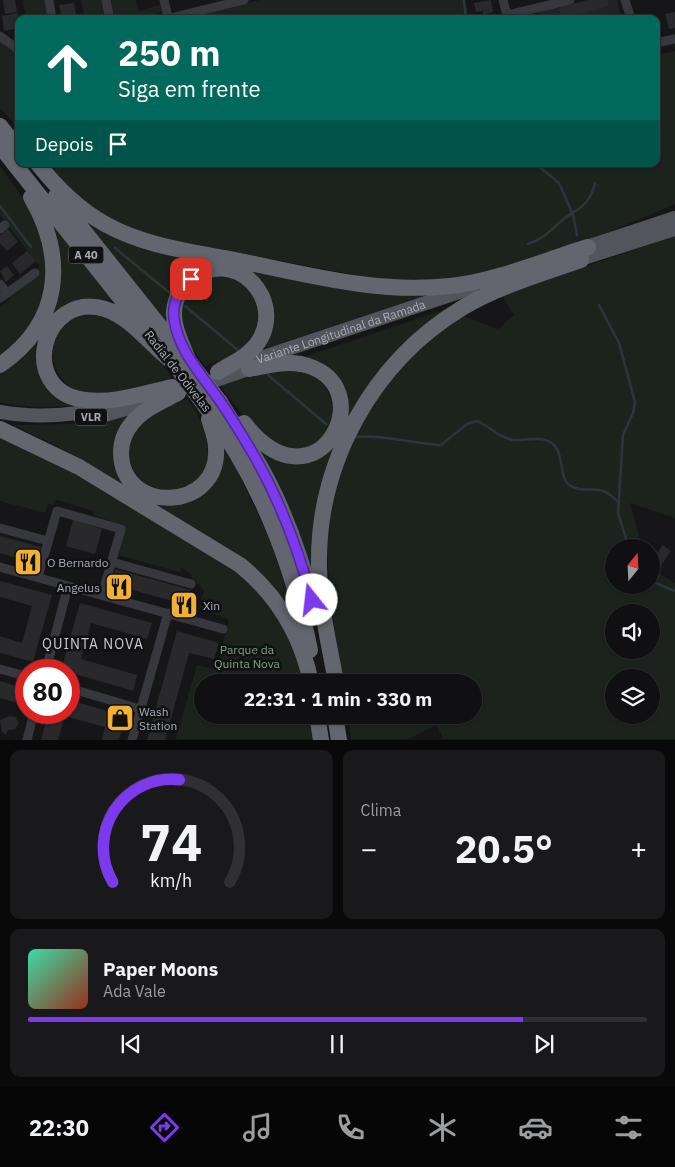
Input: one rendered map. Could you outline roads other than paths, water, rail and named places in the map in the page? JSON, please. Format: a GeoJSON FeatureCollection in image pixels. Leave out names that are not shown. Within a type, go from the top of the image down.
{"type":"FeatureCollection","features":[{"type":"Feature","properties":{"kind":"highway"},"geometry":{"type":"LineString","coordinates":[[0,115],[15,134]]}},
{"type":"Feature","properties":{"kind":"highway"},"geometry":{"type":"LineString","coordinates":[[0,126],[15,145]]}},
{"type":"Feature","properties":{"kind":"highway","name":"Radial de Odivelas"},"geometry":{"type":"LineString","coordinates":[[0,146],[15,164]]}},
{"type":"Feature","properties":{"kind":"highway"},"geometry":{"type":"LineString","coordinates":[[0,155],[32,199],[45,224],[51,246],[54,270],[50,299],[38,328],[25,344],[0,366]]}},
{"type":"Feature","properties":{"kind":"highway","name":"Radial de Odivelas"},"geometry":{"type":"LineString","coordinates":[[18,167],[181,362]]}},
{"type":"Feature","properties":{"kind":"highway","name":"Radial de Odivelas"},"geometry":{"type":"LineString","coordinates":[[32,167],[213,404],[265,476],[290,532],[312,600],[327,674]]}},
{"type":"Feature","properties":{"kind":"highway"},"geometry":{"type":"LineString","coordinates":[[41,167],[74,203],[106,225],[134,237],[182,250],[368,286],[421,289],[463,285],[591,251]]}},
{"type":"Feature","properties":{"kind":"highway"},"geometry":{"type":"LineString","coordinates":[[335,674],[321,600],[320,538],[331,478],[346,438],[359,412],[377,385],[402,356],[450,316],[501,289],[591,251]]}},
{"type":"Feature","properties":{"kind":"highway"},"geometry":{"type":"LineString","coordinates":[[181,362],[174,320],[175,304],[180,291],[191,279],[204,272],[220,269],[235,271],[250,280],[260,292],[266,306],[267,321],[262,336],[252,350],[218,372]]}},
{"type":"Feature","properties":{"kind":"highway"},"geometry":{"type":"LineString","coordinates":[[175,390],[116,399],[92,401],[78,399],[59,390],[53,384],[45,366],[44,348],[50,330],[61,318],[76,310],[95,307],[120,315],[156,350],[181,362]]}},
{"type":"Feature","properties":{"kind":"highway"},"geometry":{"type":"LineString","coordinates":[[175,390],[142,414],[125,435],[121,452],[123,466],[132,481],[147,493],[165,498],[180,497],[200,487],[209,476],[215,464],[216,449],[213,404],[234,411],[261,442],[281,454],[296,456],[311,454],[329,442],[337,429],[341,408],[338,394],[324,375],[310,367],[296,363],[249,369]]}},
{"type":"Feature","properties":{"kind":"highway","name":"Radial de Odivelas"},"geometry":{"type":"LineString","coordinates":[[213,404],[247,468],[274,525],[300,604],[314,674]]}},
{"type":"Feature","properties":{"kind":"highway"},"geometry":{"type":"LineString","coordinates":[[0,429],[87,471],[194,535],[246,570],[264,586],[285,614],[302,650],[309,674]]}},
{"type":"Feature","properties":{"kind":"highway"},"geometry":{"type":"LineString","coordinates":[[318,724],[321,740]]}},
{"type":"Feature","properties":{"kind":"highway"},"geometry":{"type":"LineString","coordinates":[[323,724],[326,740]]}},
{"type":"Feature","properties":{"kind":"highway"},"geometry":{"type":"LineString","coordinates":[[336,724],[339,740]]}},
{"type":"Feature","properties":{"kind":"highway"},"geometry":{"type":"LineString","coordinates":[[343,724],[346,740]]}},
{"type":"Feature","properties":{"kind":"main road","name":"Variante Longitudinal da Ramada"},"geometry":{"type":"LineString","coordinates":[[0,412],[28,416],[78,413],[175,390],[249,369],[591,251],[675,218]]}},
{"type":"Feature","properties":{"kind":"main road","name":"Variante Longitudinal da Ramada"},"geometry":{"type":"LineString","coordinates":[[0,419],[39,422],[80,419],[110,414],[218,372],[471,288],[591,251],[675,229]]}},
{"type":"Feature","properties":{"kind":"street"},"geometry":{"type":"LineString","coordinates":[[49,0],[51,15]]}},
{"type":"Feature","properties":{"kind":"street"},"geometry":{"type":"LineString","coordinates":[[106,0],[109,15]]}},
{"type":"Feature","properties":{"kind":"street"},"geometry":{"type":"LineString","coordinates":[[164,0],[166,15]]}},
{"type":"Feature","properties":{"kind":"street"},"geometry":{"type":"LineString","coordinates":[[178,15],[222,3],[244,0]]}},
{"type":"Feature","properties":{"kind":"street"},"geometry":{"type":"LineString","coordinates":[[503,0],[507,15]]}},
{"type":"Feature","properties":{"kind":"street"},"geometry":{"type":"LineString","coordinates":[[512,15],[538,4],[570,0]]}},
{"type":"Feature","properties":{"kind":"street"},"geometry":{"type":"LineString","coordinates":[[626,0],[630,15]]}},
{"type":"Feature","properties":{"kind":"street"},"geometry":{"type":"LineString","coordinates":[[0,36],[15,47]]}},
{"type":"Feature","properties":{"kind":"street"},"geometry":{"type":"LineString","coordinates":[[660,42],[675,39]]}},
{"type":"Feature","properties":{"kind":"street"},"geometry":{"type":"LineString","coordinates":[[0,284],[4,296],[35,273]]}},
{"type":"Feature","properties":{"kind":"street"},"geometry":{"type":"LineString","coordinates":[[38,577],[57,511],[121,529],[102,595]]}},
{"type":"Feature","properties":{"kind":"street"},"geometry":{"type":"LineString","coordinates":[[0,528],[48,541]]}},
{"type":"Feature","properties":{"kind":"street"},"geometry":{"type":"LineString","coordinates":[[112,562],[191,584]]}},
{"type":"Feature","properties":{"kind":"street"},"geometry":{"type":"LineString","coordinates":[[0,567],[168,612],[223,629]]}},
{"type":"Feature","properties":{"kind":"street"},"geometry":{"type":"LineString","coordinates":[[49,659],[68,586]]}},
{"type":"Feature","properties":{"kind":"street"},"geometry":{"type":"LineString","coordinates":[[132,740],[168,612]]}},
{"type":"Feature","properties":{"kind":"street"},"geometry":{"type":"LineString","coordinates":[[0,669],[15,673]]}},
{"type":"Feature","properties":{"kind":"street"},"geometry":{"type":"LineString","coordinates":[[80,691],[140,709]]}},
{"type":"Feature","properties":{"kind":"street"},"geometry":{"type":"LineString","coordinates":[[27,740],[31,724]]}},
{"type":"Feature","properties":{"kind":"waterway"},"geometry":{"type":"LineString","coordinates":[[464,0],[466,15]]}},
{"type":"Feature","properties":{"kind":"waterway"},"geometry":{"type":"LineString","coordinates":[[540,167],[559,183],[573,215],[577,235]]}},
{"type":"Feature","properties":{"kind":"waterway"},"geometry":{"type":"LineString","coordinates":[[528,244],[544,236],[585,204],[595,184]]}},
{"type":"Feature","properties":{"kind":"waterway"},"geometry":{"type":"LineString","coordinates":[[0,206],[31,247]]}},
{"type":"Feature","properties":{"kind":"waterway"},"geometry":{"type":"LineString","coordinates":[[115,248],[171,294]]}},
{"type":"Feature","properties":{"kind":"waterway"},"geometry":{"type":"LineString","coordinates":[[599,305],[619,343],[635,402],[633,413],[623,435],[618,513],[626,539]]}},
{"type":"Feature","properties":{"kind":"waterway"},"geometry":{"type":"LineString","coordinates":[[185,306],[239,351]]}},
{"type":"Feature","properties":{"kind":"waterway"},"geometry":{"type":"LineString","coordinates":[[268,375],[326,424]]}},
{"type":"Feature","properties":{"kind":"waterway"},"geometry":{"type":"LineString","coordinates":[[355,437],[365,436],[441,445],[467,424],[477,421],[508,439],[541,439],[551,442],[558,450],[564,477],[569,485],[577,489],[603,491],[619,502]]}},
{"type":"Feature","properties":{"kind":"waterway"},"geometry":{"type":"LineString","coordinates":[[660,585],[675,591]]}},
{"type":"Feature","properties":{"kind":"place","name":"O Bernardo"},"geometry":{"type":"Point","coordinates":[28,562]}},
{"type":"Feature","properties":{"kind":"place","name":"Angelus"},"geometry":{"type":"Point","coordinates":[119,587]}},
{"type":"Feature","properties":{"kind":"place","name":"Xin"},"geometry":{"type":"Point","coordinates":[184,605]}},
{"type":"Feature","properties":{"kind":"place","name":"Wash Station"},"geometry":{"type":"Point","coordinates":[120,718]}},
{"type":"Feature","properties":{"kind":"district","name":"QUINTA NOVA"},"geometry":{"type":"Point","coordinates":[93,644]}},
{"type":"Feature","properties":{"kind":"park label","name":"Parque da Quinta Nova"},"geometry":{"type":"Point","coordinates":[247,656]}}]}
